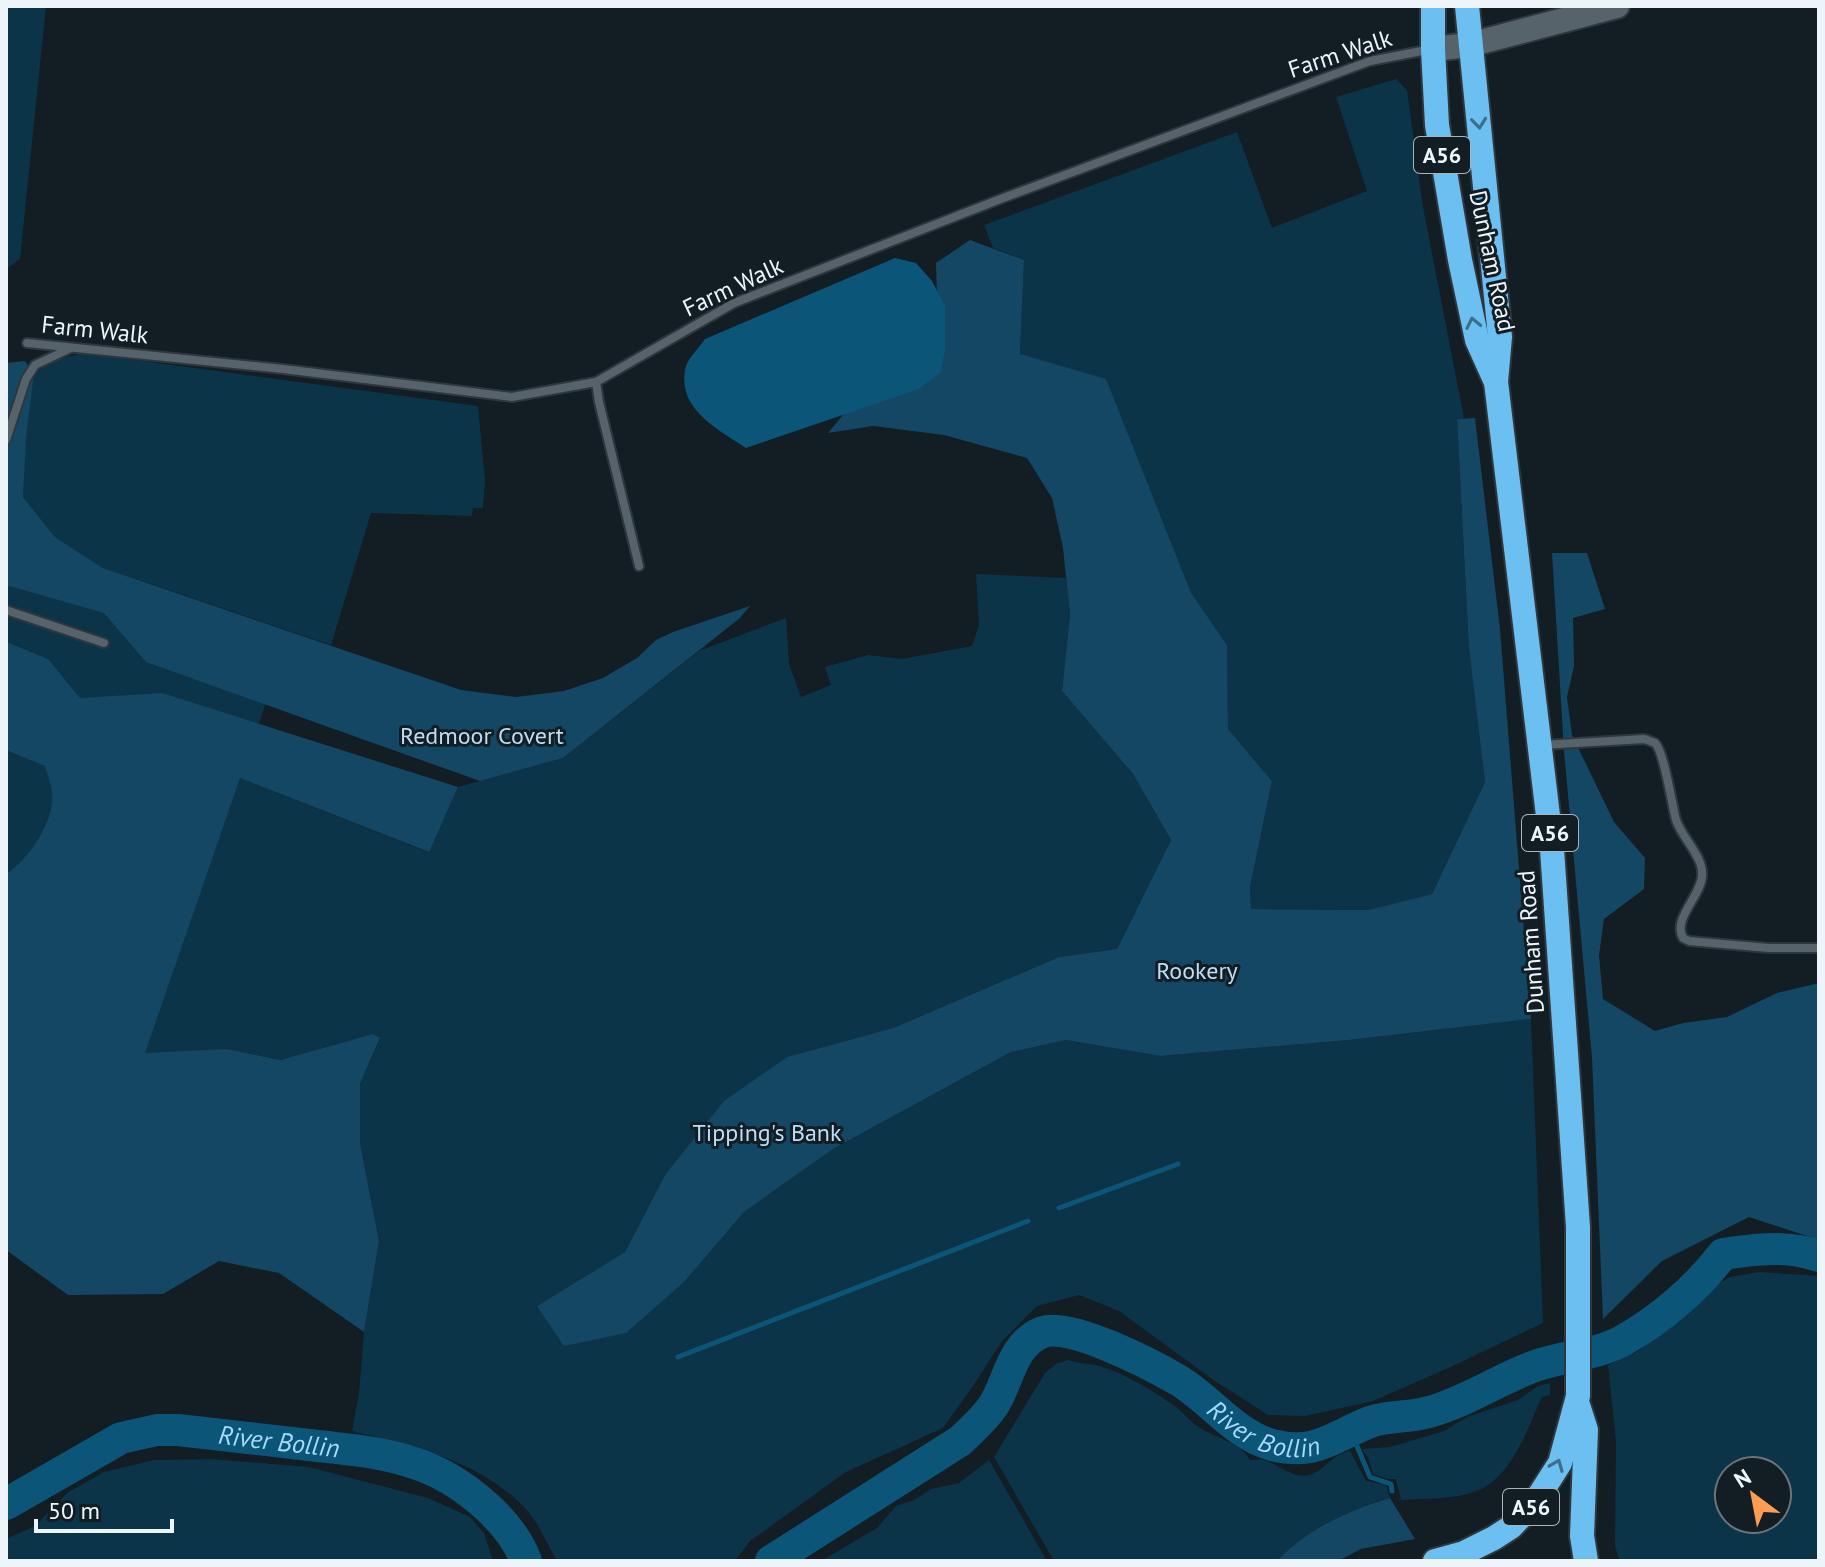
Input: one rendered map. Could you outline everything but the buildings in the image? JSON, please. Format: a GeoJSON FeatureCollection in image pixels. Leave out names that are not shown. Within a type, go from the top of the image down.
{"type":"FeatureCollection","features":[{"type":"Feature","properties":{"kind":"highway","name":"Dunham Road"},"geometry":{"type":"LineString","coordinates":[[1433,6],[1437,125],[1477,340],[1496,382]]}},
{"type":"Feature","properties":{"kind":"highway","name":"Dunham Road"},"geometry":{"type":"LineString","coordinates":[[1435,1561],[1464,1553],[1511,1527],[1535,1502],[1560,1463],[1578,1400],[1580,1308],[1569,1085],[1552,849],[1496,382],[1500,337],[1467,6]]}},
{"type":"Feature","properties":{"kind":"highway","name":"Dunham Road"},"geometry":{"type":"LineString","coordinates":[[1578,1400],[1586,1430],[1582,1536],[1586,1561]]}},
{"type":"Feature","properties":{"kind":"main road"},"geometry":{"type":"LineString","coordinates":[[1433,49],[1469,45],[1617,6]]}},
{"type":"Feature","properties":{"kind":"lane","name":"Farm Walk"},"geometry":{"type":"LineString","coordinates":[[27,343],[283,369],[512,397],[596,382],[734,303],[1003,198],[1370,61],[1433,49]]}},
{"type":"Feature","properties":{"kind":"lane"},"geometry":{"type":"LineString","coordinates":[[6,440],[26,379],[35,365],[72,348]]}},
{"type":"Feature","properties":{"kind":"lane"},"geometry":{"type":"LineString","coordinates":[[596,382],[639,566]]}},
{"type":"Feature","properties":{"kind":"lane"},"geometry":{"type":"LineString","coordinates":[[6,610],[104,643]]}},
{"type":"Feature","properties":{"kind":"lane"},"geometry":{"type":"LineString","coordinates":[[1540,745],[1644,739],[1655,743],[1663,754],[1665,778],[1677,823],[1703,875],[1681,922],[1679,930],[1683,938],[1769,948],[1819,948]]}},
{"type":"Feature","properties":{"kind":"shaded area"},"geometry":{"type":"Polygon","coordinates":[[[6,6],[46,6],[20,259],[6,269],[6,6]]]}},
{"type":"Feature","properties":{"kind":"shaded area"},"geometry":{"type":"Polygon","coordinates":[[[1396,79],[1407,90],[1423,207],[1464,418],[1457,419],[1469,649],[1485,782],[1432,894],[1368,910],[1251,909],[1250,887],[1272,781],[1228,729],[1227,645],[1020,354],[1024,260],[993,248],[984,225],[1237,132],[1272,228],[1367,191],[1336,97],[1396,79]]]}},
{"type":"Feature","properties":{"kind":"shaded area"},"geometry":{"type":"Polygon","coordinates":[[[895,258],[916,263],[932,281],[945,306],[945,349],[941,372],[919,389],[746,448],[701,416],[687,394],[684,381],[686,366],[705,339],[895,258]]]}},
{"type":"Feature","properties":{"kind":"shaded area"},"geometry":{"type":"Polygon","coordinates":[[[83,353],[478,406],[485,480],[483,508],[473,508],[472,516],[371,513],[331,645],[103,568],[55,537],[23,497],[25,437],[34,374],[54,360],[83,353]]]}},
{"type":"Feature","properties":{"kind":"shaded area"},"geometry":{"type":"Polygon","coordinates":[[[6,547],[286,645],[240,778],[428,852],[458,787],[563,758],[699,651],[786,618],[789,664],[801,697],[831,685],[825,667],[868,655],[902,659],[972,646],[979,625],[976,574],[1066,578],[1070,614],[1062,691],[1133,774],[1171,840],[1117,949],[1059,957],[893,1028],[787,1057],[665,1175],[625,1252],[537,1306],[685,1281],[744,1212],[833,1149],[1011,1052],[1066,1040],[1160,1056],[1349,1040],[1531,1019],[1543,1323],[1373,1401],[1305,1416],[1268,1415],[1212,1379],[1119,1311],[1079,1295],[1037,1306],[1002,1341],[943,1428],[846,1472],[750,1541],[735,1561],[557,1561],[525,1508],[487,1478],[444,1457],[352,1431],[379,1241],[360,1143],[360,1084],[380,1039],[355,1039],[280,1060],[227,1049],[6,1239],[6,547]]]}},
{"type":"Feature","properties":{"kind":"shaded area"},"geometry":{"type":"Polygon","coordinates":[[[1760,1272],[1819,1276],[1819,1561],[1620,1561],[1615,1546],[1616,1441],[1608,1365],[1638,1351],[1671,1327],[1714,1286],[1730,1277],[1760,1272]]]}},
{"type":"Feature","properties":{"kind":"shaded area"},"geometry":{"type":"Polygon","coordinates":[[[1068,1360],[1109,1369],[1139,1383],[1176,1407],[1196,1425],[1239,1448],[1250,1460],[1263,1460],[1305,1476],[1350,1451],[1366,1481],[1386,1485],[1390,1498],[1329,1522],[1302,1539],[1277,1561],[1054,1561],[994,1457],[1045,1373],[1056,1364],[1068,1360]]]}},
{"type":"Feature","properties":{"kind":"shaded area"},"geometry":{"type":"Polygon","coordinates":[[[1550,1383],[1550,1395],[1542,1397],[1509,1464],[1489,1485],[1476,1491],[1448,1497],[1401,1500],[1396,1479],[1373,1474],[1362,1449],[1390,1447],[1444,1431],[1467,1417],[1518,1400],[1538,1386],[1550,1383]]]}},
{"type":"Feature","properties":{"kind":"shaded area"},"geometry":{"type":"Polygon","coordinates":[[[211,1459],[309,1467],[428,1498],[470,1517],[484,1533],[493,1561],[6,1561],[6,1539],[35,1526],[67,1493],[104,1472],[154,1460],[211,1459]]]}},
{"type":"Feature","properties":{"kind":"shaded area"},"geometry":{"type":"Polygon","coordinates":[[[989,1460],[1047,1561],[821,1561],[877,1528],[896,1506],[914,1500],[931,1489],[959,1483],[989,1460]]]}},
{"type":"Feature","properties":{"kind":"green space","name":"Rookery"},"geometry":{"type":"Polygon","coordinates":[[[970,240],[1024,260],[1020,354],[1106,379],[1191,593],[1227,645],[1228,729],[1272,781],[1250,887],[1251,909],[1368,910],[1432,894],[1485,782],[1469,649],[1457,419],[1475,418],[1500,629],[1531,1019],[1349,1040],[1160,1056],[1066,1040],[1011,1052],[833,1149],[744,1212],[685,1281],[626,1333],[564,1346],[537,1306],[625,1252],[665,1175],[724,1101],[787,1057],[893,1028],[1059,957],[1117,949],[1171,840],[1133,774],[1062,691],[1070,614],[1063,548],[1052,498],[1027,458],[944,435],[873,426],[828,433],[862,392],[938,333],[936,263],[970,240]]]}},
{"type":"Feature","properties":{"kind":"green space","name":"Redmoor Covert"},"geometry":{"type":"Polygon","coordinates":[[[25,361],[34,374],[23,497],[55,537],[103,568],[461,690],[516,697],[564,691],[603,678],[637,658],[656,640],[673,632],[750,606],[740,618],[563,758],[480,781],[146,662],[104,613],[6,585],[6,363],[25,361]]]}},
{"type":"Feature","properties":{"kind":"green space"},"geometry":{"type":"Polygon","coordinates":[[[1552,553],[1587,553],[1605,609],[1573,618],[1574,666],[1567,697],[1572,735],[1614,822],[1645,858],[1644,889],[1604,919],[1599,955],[1603,999],[1655,1031],[1683,1023],[1727,1017],[1777,993],[1819,983],[1819,1240],[1749,1217],[1662,1261],[1603,1319],[1592,1058],[1564,751],[1552,553]]]}},
{"type":"Feature","properties":{"kind":"green space"},"geometry":{"type":"Polygon","coordinates":[[[6,642],[48,659],[80,698],[162,693],[458,787],[429,852],[240,778],[145,1053],[227,1049],[280,1060],[373,1034],[380,1038],[360,1084],[360,1143],[379,1241],[364,1332],[279,1273],[219,1261],[163,1294],[68,1295],[6,1250],[6,874],[32,849],[45,826],[52,802],[45,766],[6,750],[6,642]]]}},
{"type":"Feature","properties":{"kind":"green space"},"geometry":{"type":"Polygon","coordinates":[[[1390,1498],[1415,1539],[1361,1549],[1338,1561],[1277,1561],[1302,1539],[1329,1522],[1390,1498]]]}},
{"type":"Feature","properties":{"kind":"waterway"},"geometry":{"type":"LineString","coordinates":[[1059,1208],[1178,1164]]}},
{"type":"Feature","properties":{"kind":"waterway"},"geometry":{"type":"LineString","coordinates":[[678,1357],[1028,1221]]}},
{"type":"Feature","properties":{"kind":"waterway","name":"River Bollin"},"geometry":{"type":"LineString","coordinates":[[771,1561],[960,1441],[993,1406],[1017,1354],[1032,1338],[1043,1332],[1072,1333],[1131,1356],[1178,1380],[1234,1425],[1259,1440],[1287,1448],[1312,1447],[1377,1420],[1443,1408],[1535,1366],[1612,1346],[1677,1302],[1723,1254],[1783,1249],[1819,1256]]}},
{"type":"Feature","properties":{"kind":"waterway","name":"River Bollin"},"geometry":{"type":"LineString","coordinates":[[6,1504],[121,1438],[157,1430],[178,1430],[367,1452],[431,1469],[465,1489],[495,1515],[526,1561]]}},
{"type":"Feature","properties":{"kind":"waterway"},"geometry":{"type":"LineString","coordinates":[[1351,1432],[1370,1477],[1391,1484],[1392,1491]]}},
{"type":"Feature","properties":{"kind":"park label","name":"Tipping's Bank"},"geometry":{"type":"Point","coordinates":[767,1133]}}]}
